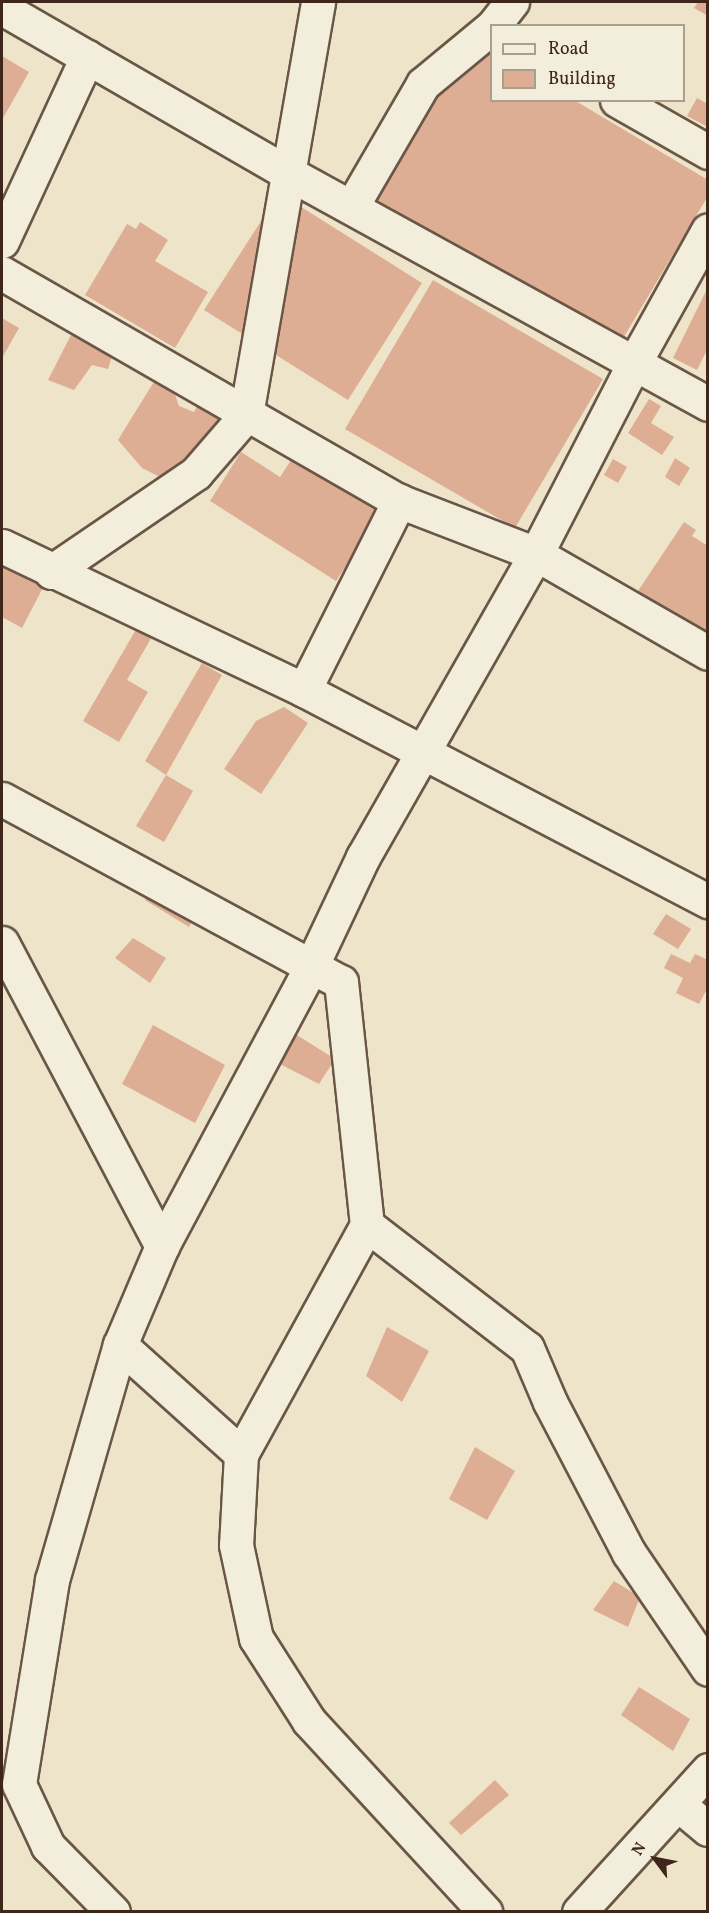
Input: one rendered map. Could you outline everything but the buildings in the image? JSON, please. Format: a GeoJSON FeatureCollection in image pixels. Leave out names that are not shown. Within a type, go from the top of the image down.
{"type":"FeatureCollection","features":[{"type":"Feature","properties":{"kind":"street"},"geometry":{"type":"LineString","coordinates":[[51,572],[196,473],[246,415],[290,174],[318,2]]}},
{"type":"Feature","properties":{"kind":"street"},"geometry":{"type":"LineString","coordinates":[[495,24],[512,2]]}},
{"type":"Feature","properties":{"kind":"street"},"geometry":{"type":"LineString","coordinates":[[2,8],[290,174],[352,206],[633,365],[708,404]]}},
{"type":"Feature","properties":{"kind":"street"},"geometry":{"type":"LineString","coordinates":[[352,206],[423,84],[490,30]]}},
{"type":"Feature","properties":{"kind":"street"},"geometry":{"type":"LineString","coordinates":[[2,241],[87,57]]}},
{"type":"Feature","properties":{"kind":"street"},"geometry":{"type":"LineString","coordinates":[[620,102],[708,152]]}},
{"type":"Feature","properties":{"kind":"street"},"geometry":{"type":"LineString","coordinates":[[113,1911],[48,1846],[19,1784],[52,1580],[120,1345],[162,1246],[311,967],[363,857],[426,753],[536,554],[633,365],[708,230]]}},
{"type":"Feature","properties":{"kind":"street"},"geometry":{"type":"LineString","coordinates":[[2,273],[399,501],[536,554],[708,653]]}},
{"type":"Feature","properties":{"kind":"street"},"geometry":{"type":"LineString","coordinates":[[304,690],[399,501]]}},
{"type":"Feature","properties":{"kind":"street"},"geometry":{"type":"LineString","coordinates":[[2,546],[51,572],[304,690],[704,892]]}},
{"type":"Feature","properties":{"kind":"street"},"geometry":{"type":"LineString","coordinates":[[2,799],[341,982],[367,1225],[241,1454],[236,1545],[256,1638],[309,1721],[485,1911]]}},
{"type":"Feature","properties":{"kind":"street"},"geometry":{"type":"LineString","coordinates":[[2,943],[162,1246]]}},
{"type":"Feature","properties":{"kind":"street"},"geometry":{"type":"LineString","coordinates":[[367,1225],[527,1348],[550,1402],[629,1552],[708,1669]]}},
{"type":"Feature","properties":{"kind":"street"},"geometry":{"type":"LineString","coordinates":[[120,1345],[241,1454]]}},
{"type":"Feature","properties":{"kind":"street"},"geometry":{"type":"LineString","coordinates":[[579,1911],[708,1770]]}},
{"type":"Feature","properties":{"kind":"street"},"geometry":{"type":"LineString","coordinates":[[678,1804],[708,1828]]}}]}
